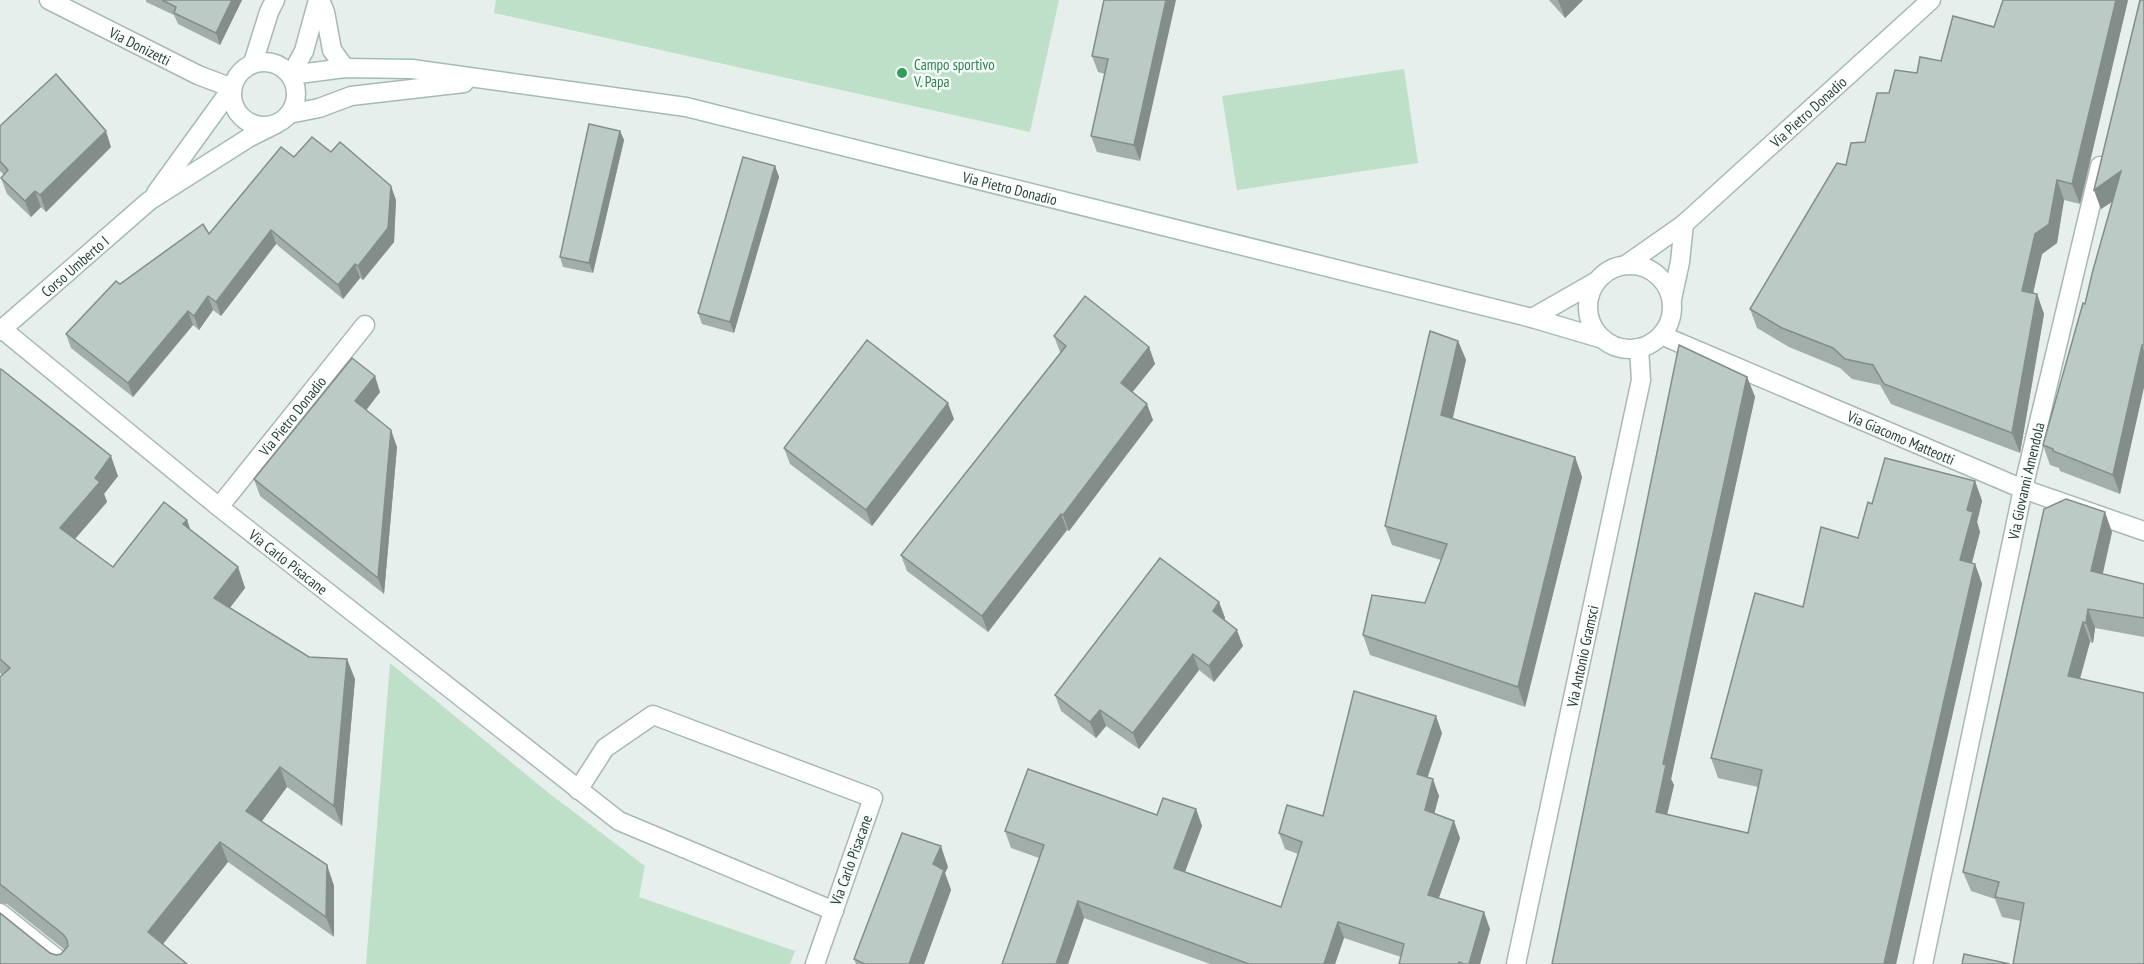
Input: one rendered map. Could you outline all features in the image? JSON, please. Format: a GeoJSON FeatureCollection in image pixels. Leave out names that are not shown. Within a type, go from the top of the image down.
{"type":"FeatureCollection","features":[{"type":"Feature","properties":{"kind":"street","name":"Via Donizetti"},"geometry":{"type":"LineString","coordinates":[[49,0],[198,75],[232,88]]}},
{"type":"Feature","properties":{"kind":"street"},"geometry":{"type":"LineString","coordinates":[[253,63],[275,0]]}},
{"type":"Feature","properties":{"kind":"street"},"geometry":{"type":"LineString","coordinates":[[291,75],[304,51],[319,0]]}},
{"type":"Feature","properties":{"kind":"street"},"geometry":{"type":"LineString","coordinates":[[319,0],[325,12],[332,50],[345,68]]}},
{"type":"Feature","properties":{"kind":"street","name":"Via Pietro Donadio"},"geometry":{"type":"LineString","coordinates":[[1532,318],[1595,282],[1609,270],[1627,264],[1684,224],[1931,0]]}},
{"type":"Feature","properties":{"kind":"street"},"geometry":{"type":"LineString","coordinates":[[263,61],[273,63],[291,75],[296,84],[295,105],[283,119],[265,126],[244,119],[232,100],[232,88],[236,78],[243,69],[253,63],[263,61]]}},
{"type":"Feature","properties":{"kind":"street","name":"Via Pietro Donadio"},"geometry":{"type":"LineString","coordinates":[[291,75],[345,68],[412,69],[686,107],[1532,318],[1603,339],[1620,347],[1639,348]]}},
{"type":"Feature","properties":{"kind":"street","name":"Via Pietro Donadio"},"geometry":{"type":"LineString","coordinates":[[283,119],[351,96],[483,80]]}},
{"type":"Feature","properties":{"kind":"street","name":"Corso Umberto I"},"geometry":{"type":"LineString","coordinates":[[149,201],[232,88]]}},
{"type":"Feature","properties":{"kind":"street","name":"Corso Umberto I"},"geometry":{"type":"LineString","coordinates":[[1,330],[149,201],[250,137],[283,119]]}},
{"type":"Feature","properties":{"kind":"street","name":"Via Giovanni Amendola"},"geometry":{"type":"LineString","coordinates":[[1923,964],[2023,489],[2104,151]]}},
{"type":"Feature","properties":{"kind":"street"},"geometry":{"type":"LineString","coordinates":[[1639,348],[1652,344],[1669,325],[1684,224]]}},
{"type":"Feature","properties":{"kind":"street"},"geometry":{"type":"LineString","coordinates":[[1627,264],[1651,269],[1668,287],[1672,299]]}},
{"type":"Feature","properties":{"kind":"street"},"geometry":{"type":"LineString","coordinates":[[1595,282],[1589,294],[1587,306],[1594,330],[1603,339]]}},
{"type":"Feature","properties":{"kind":"street","name":"Via Pietro Donadio"},"geometry":{"type":"LineString","coordinates":[[219,507],[365,325]]}},
{"type":"Feature","properties":{"kind":"street","name":"Via Carlo Pisacane"},"geometry":{"type":"LineString","coordinates":[[1,330],[219,507],[578,790],[619,821],[834,911],[873,798],[653,715],[604,748],[578,790]]}},
{"type":"Feature","properties":{"kind":"street","name":"Via Giacomo Matteotti"},"geometry":{"type":"LineString","coordinates":[[1661,335],[2023,489],[2144,531]]}},
{"type":"Feature","properties":{"kind":"street","name":"Via Antonio Gramsci"},"geometry":{"type":"LineString","coordinates":[[1516,964],[1641,380],[1639,348]]}},
{"type":"Feature","properties":{"kind":"street"},"geometry":{"type":"LineString","coordinates":[[815,964],[834,911]]}},
{"type":"Feature","properties":{"kind":"street"},"geometry":{"type":"LineString","coordinates":[[0,913],[64,964]]}},
{"type":"Feature","properties":{"kind":"green space","name":"Campo sportivo V. Papa"},"geometry":{"type":"Polygon","coordinates":[[[496,0],[1059,0],[1030,132],[494,13],[496,0]]]}},
{"type":"Feature","properties":{"kind":"green space"},"geometry":{"type":"Polygon","coordinates":[[[1404,69],[1418,163],[1237,190],[1222,96],[1404,69]]]}},
{"type":"Feature","properties":{"kind":"green space"},"geometry":{"type":"Polygon","coordinates":[[[390,663],[550,794],[645,866],[639,897],[795,951],[790,964],[366,964],[390,663]]]}},
{"type":"Feature","properties":{"kind":"building"},"geometry":{"type":"Polygon","coordinates":[[[162,0],[232,0],[216,33],[174,13],[176,7],[162,0]]]}},
{"type":"Feature","properties":{"kind":"building"},"geometry":{"type":"Polygon","coordinates":[[[1104,0],[1166,0],[1134,145],[1091,136],[1108,59],[1092,56],[1104,0]]]}},
{"type":"Feature","properties":{"kind":"building"},"geometry":{"type":"Polygon","coordinates":[[[2003,0],[2116,0],[2072,184],[2057,180],[2049,224],[2035,234],[2022,291],[2037,294],[2012,433],[1884,384],[1873,365],[1845,359],[1833,348],[1782,328],[1750,309],[1837,163],[1846,165],[1851,143],[1865,142],[1877,93],[1889,93],[1895,70],[1917,73],[1920,57],[1941,61],[1953,16],[1994,27],[2003,0]]]}},
{"type":"Feature","properties":{"kind":"building"},"geometry":{"type":"Polygon","coordinates":[[[2140,0],[2144,0],[2144,345],[2142,345],[2113,475],[2043,445],[2121,171],[2094,190],[2140,0]]]}},
{"type":"Feature","properties":{"kind":"building"},"geometry":{"type":"Polygon","coordinates":[[[56,74],[106,131],[40,195],[35,191],[25,201],[1,178],[8,170],[0,161],[0,126],[56,74]]]}},
{"type":"Feature","properties":{"kind":"building"},"geometry":{"type":"Polygon","coordinates":[[[589,124],[620,131],[589,263],[560,257],[589,124]]]}},
{"type":"Feature","properties":{"kind":"building"},"geometry":{"type":"Polygon","coordinates":[[[312,137],[331,152],[340,142],[391,186],[388,228],[358,266],[355,264],[338,285],[271,230],[216,302],[208,296],[194,316],[188,311],[128,383],[66,334],[116,281],[120,284],[203,224],[209,234],[281,147],[294,157],[312,137]]]}},
{"type":"Feature","properties":{"kind":"building"},"geometry":{"type":"Polygon","coordinates":[[[743,157],[775,166],[730,322],[698,313],[743,157]]]}},
{"type":"Feature","properties":{"kind":"building"},"geometry":{"type":"Polygon","coordinates":[[[1085,296],[1149,347],[1121,383],[1147,404],[1063,515],[1061,514],[982,616],[901,555],[1066,346],[1054,336],[1085,296]]]}},
{"type":"Feature","properties":{"kind":"building"},"geometry":{"type":"Polygon","coordinates":[[[1430,331],[1458,341],[1441,415],[1575,457],[1518,687],[1363,635],[1372,595],[1425,603],[1447,544],[1385,526],[1430,331]]]}},
{"type":"Feature","properties":{"kind":"building"},"geometry":{"type":"Polygon","coordinates":[[[867,340],[948,403],[866,510],[784,448],[867,340]]]}},
{"type":"Feature","properties":{"kind":"building"},"geometry":{"type":"Polygon","coordinates":[[[1679,345],[1747,377],[1663,764],[1666,765],[1656,812],[1748,833],[1762,770],[1711,758],[1755,593],[1803,607],[1821,527],[1858,538],[1868,502],[1872,504],[1885,458],[1975,481],[1967,510],[1973,512],[1960,560],[1975,564],[1884,964],[1552,964],[1679,345]]]}},
{"type":"Feature","properties":{"kind":"building"},"geometry":{"type":"Polygon","coordinates":[[[352,358],[375,376],[355,401],[391,430],[378,578],[254,479],[352,358]]]}},
{"type":"Feature","properties":{"kind":"building"},"geometry":{"type":"Polygon","coordinates":[[[1,369],[111,456],[95,478],[100,482],[60,528],[113,567],[164,502],[187,520],[183,524],[238,567],[214,598],[309,657],[347,659],[334,806],[280,767],[246,811],[327,865],[326,917],[220,842],[148,932],[187,964],[0,964],[0,913],[50,953],[61,954],[68,946],[64,935],[0,884],[0,677],[10,668],[0,659],[1,369]]]}},
{"type":"Feature","properties":{"kind":"building"},"geometry":{"type":"Polygon","coordinates":[[[2066,499],[2105,512],[2091,571],[2144,584],[2144,618],[2088,609],[2086,623],[2083,622],[2068,676],[2144,693],[2144,964],[2013,964],[2024,903],[1995,897],[1999,882],[1963,872],[2044,509],[2066,499]]]}},
{"type":"Feature","properties":{"kind":"building"},"geometry":{"type":"Polygon","coordinates":[[[1160,558],[1219,602],[1213,611],[1237,630],[1209,666],[1193,654],[1133,733],[1100,710],[1090,722],[1055,695],[1160,558]]]}},
{"type":"Feature","properties":{"kind":"building"},"geometry":{"type":"Polygon","coordinates":[[[1354,691],[1436,716],[1417,774],[1433,779],[1425,810],[1454,821],[1428,895],[1484,912],[1469,964],[1459,962],[1459,964],[1399,964],[1404,944],[1338,922],[1324,964],[1249,964],[1078,901],[1056,964],[1002,964],[1044,845],[1005,831],[1028,769],[1157,815],[1163,798],[1196,809],[1174,868],[1281,907],[1302,842],[1279,833],[1287,805],[1323,816],[1354,691]]]}},
{"type":"Feature","properties":{"kind":"building"},"geometry":{"type":"Polygon","coordinates":[[[902,833],[941,846],[933,864],[944,870],[909,964],[865,964],[854,959],[902,833]]]}},
{"type":"Feature","properties":{"kind":"building"},"geometry":{"type":"Polygon","coordinates":[[[1964,954],[2010,964],[1962,964],[1964,954]]]}},
{"type":"Feature","properties":{"kind":"place","name":"Campo sportivo V. Papa"},"geometry":{"type":"Point","coordinates":[902,73]}}]}
